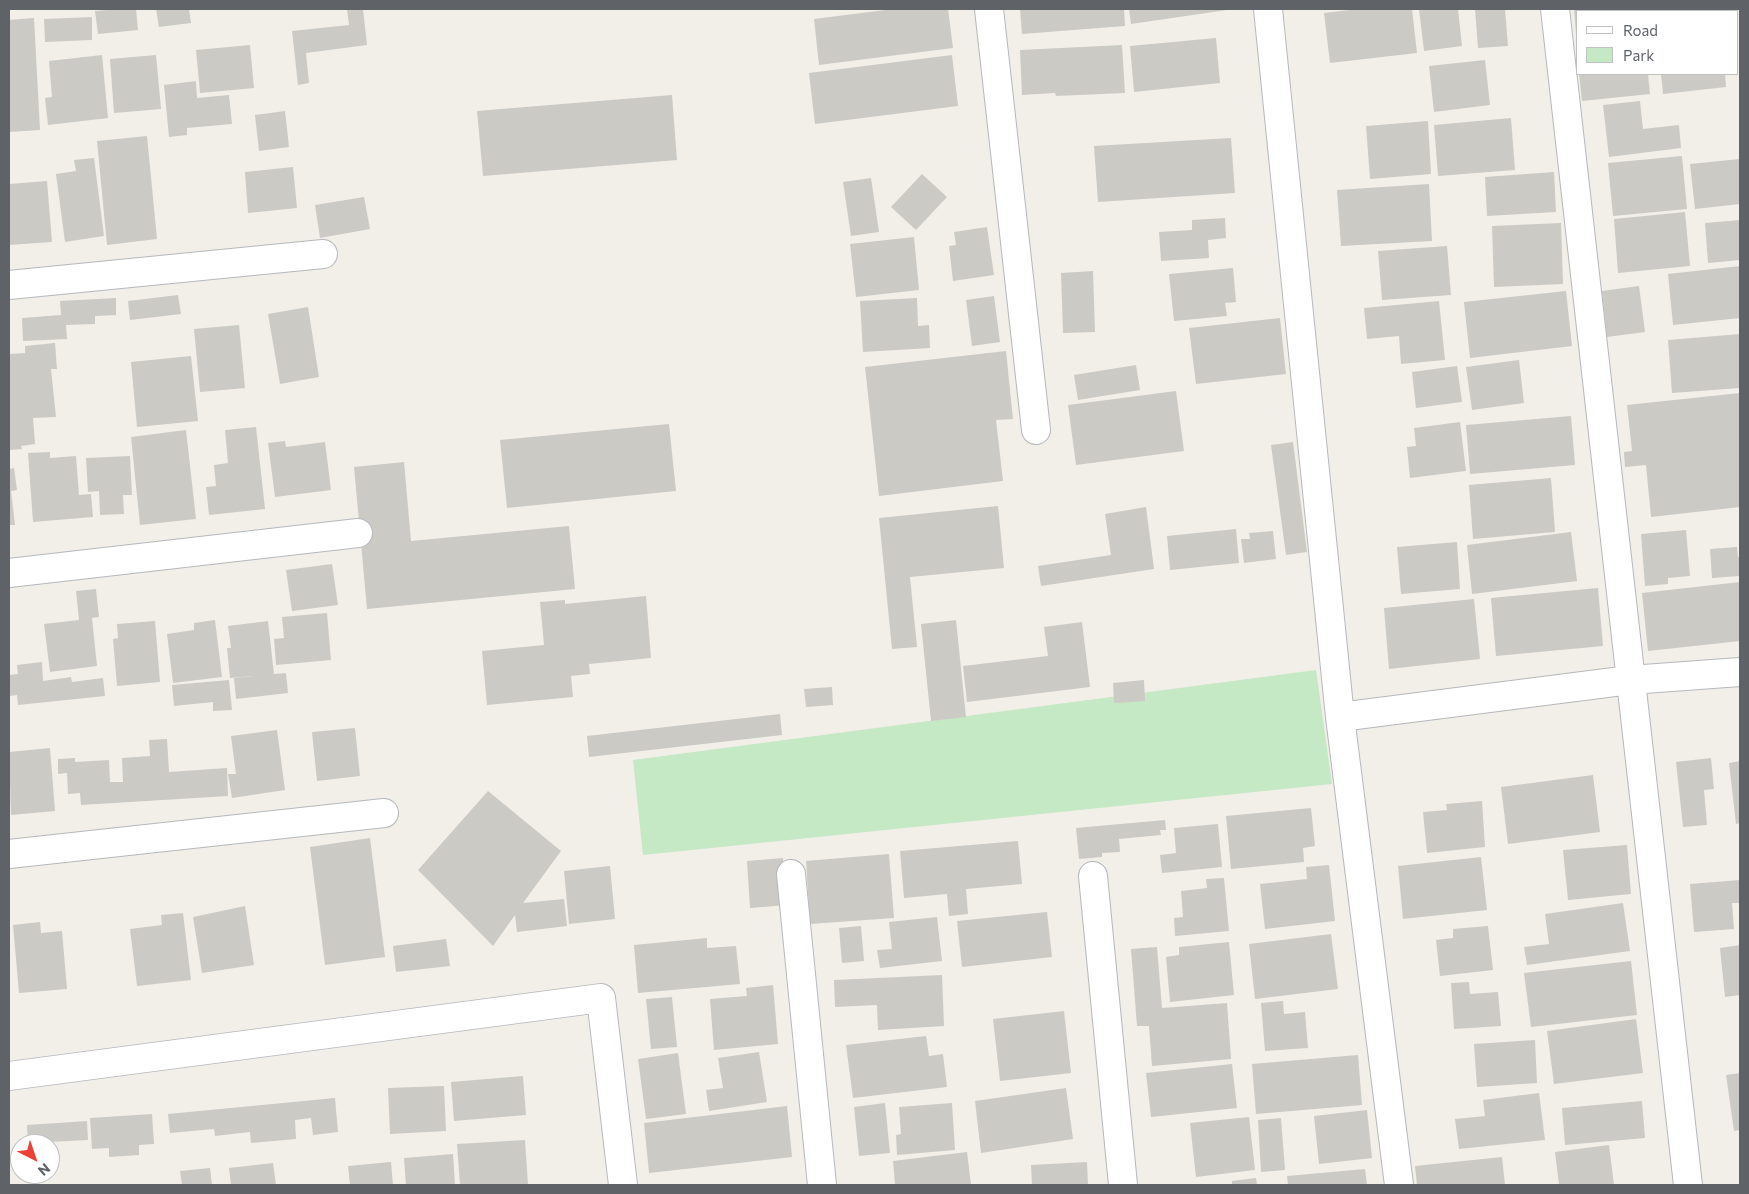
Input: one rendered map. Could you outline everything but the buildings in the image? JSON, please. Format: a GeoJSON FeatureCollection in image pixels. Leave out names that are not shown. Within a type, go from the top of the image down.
{"type":"FeatureCollection","features":[{"type":"Feature","properties":{"kind":"street"},"geometry":{"type":"LineString","coordinates":[[989,9],[1036,430]]}},
{"type":"Feature","properties":{"kind":"street"},"geometry":{"type":"LineString","coordinates":[[1268,9],[1340,717],[1399,1185]]}},
{"type":"Feature","properties":{"kind":"street"},"geometry":{"type":"LineString","coordinates":[[1555,9],[1688,1185]]}},
{"type":"Feature","properties":{"kind":"street"},"geometry":{"type":"LineString","coordinates":[[9,285],[323,254]]}},
{"type":"Feature","properties":{"kind":"street"},"geometry":{"type":"LineString","coordinates":[[9,573],[358,533]]}},
{"type":"Feature","properties":{"kind":"street"},"geometry":{"type":"LineString","coordinates":[[1340,717],[1630,680],[1740,672]]}},
{"type":"Feature","properties":{"kind":"street"},"geometry":{"type":"LineString","coordinates":[[9,854],[384,813]]}},
{"type":"Feature","properties":{"kind":"street"},"geometry":{"type":"LineString","coordinates":[[791,874],[822,1185]]}},
{"type":"Feature","properties":{"kind":"street"},"geometry":{"type":"LineString","coordinates":[[1093,876],[1122,1185]]}},
{"type":"Feature","properties":{"kind":"street"},"geometry":{"type":"LineString","coordinates":[[9,1076],[601,998],[623,1185]]}},
{"type":"Feature","properties":{"kind":"green space"},"geometry":{"type":"Polygon","coordinates":[[[1316,670],[1332,784],[643,855],[633,760],[1316,670]]]}}]}
